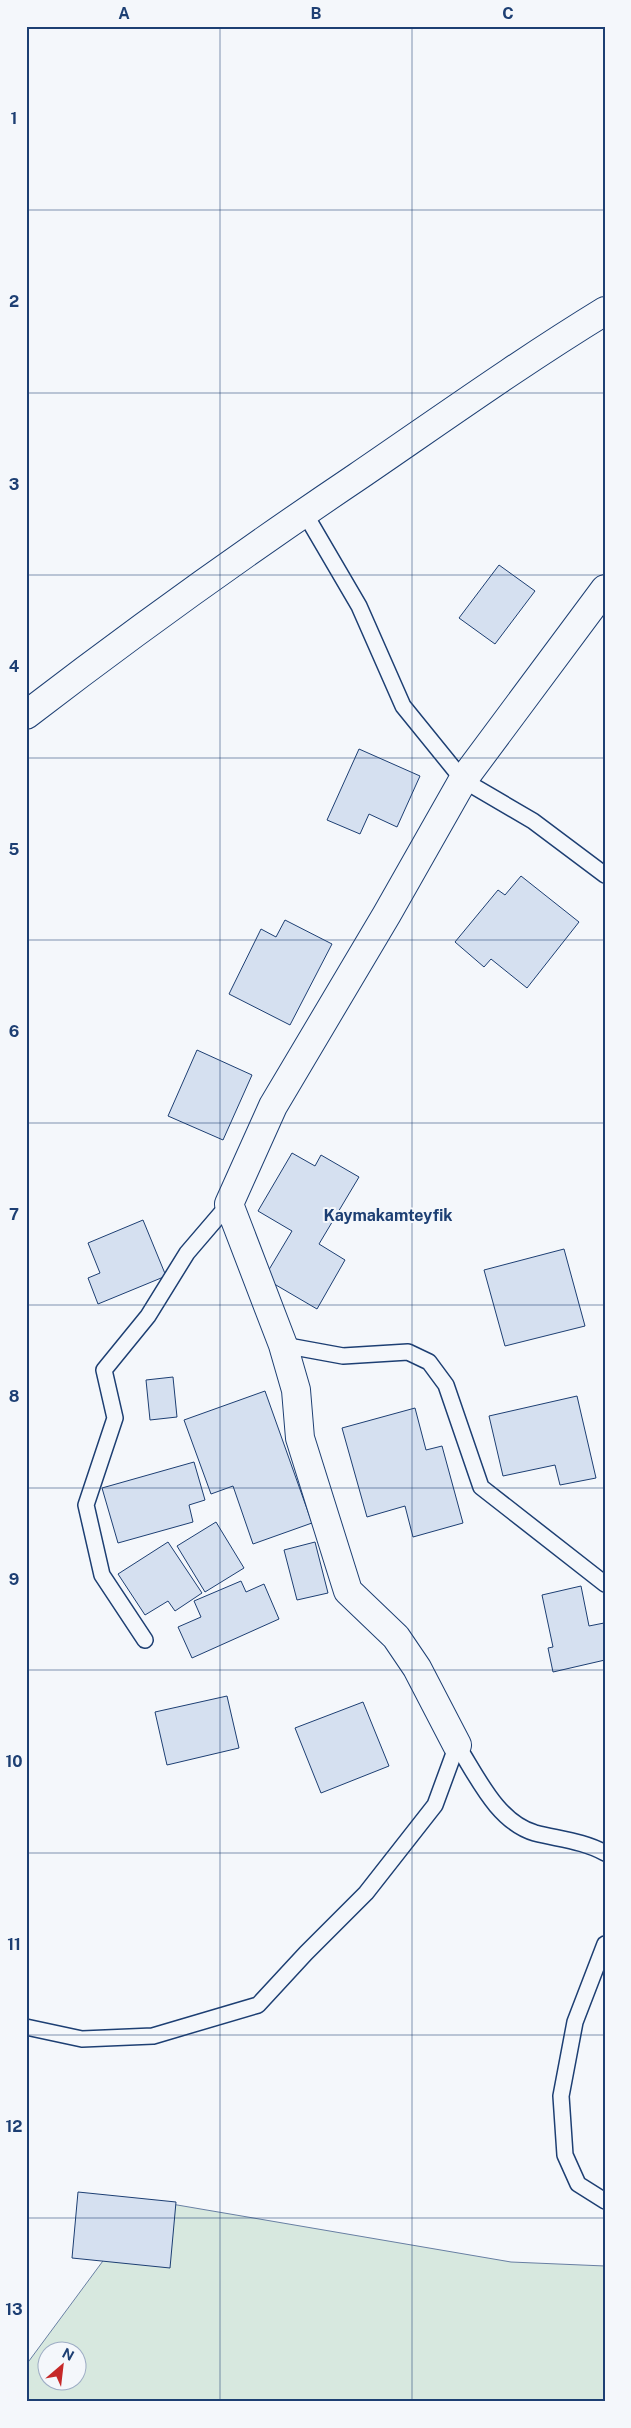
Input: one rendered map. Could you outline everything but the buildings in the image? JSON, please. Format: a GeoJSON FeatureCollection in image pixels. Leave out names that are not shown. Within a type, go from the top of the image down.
{"type":"FeatureCollection","features":[{"type":"Feature","properties":{"kind":"street"},"geometry":{"type":"LineString","coordinates":[[26,715],[104,655],[304,512],[532,356],[605,311]]}},
{"type":"Feature","properties":{"kind":"street"},"geometry":{"type":"LineString","coordinates":[[457,1745],[416,1668],[396,1637],[348,1591],[300,1438],[296,1390],[283,1345],[229,1204],[273,1106],[387,914],[463,780],[605,588]]}},
{"type":"Feature","properties":{"kind":"lane"},"geometry":{"type":"LineString","coordinates":[[304,512],[359,606],[403,706],[463,780],[533,821],[605,875]]}},
{"type":"Feature","properties":{"kind":"lane"},"geometry":{"type":"LineString","coordinates":[[145,1640],[102,1575],[86,1505],[115,1418],[104,1370],[148,1316],[187,1253],[229,1204]]}},
{"type":"Feature","properties":{"kind":"lane"},"geometry":{"type":"LineString","coordinates":[[283,1345],[343,1356],[408,1352],[430,1362],[446,1384],[481,1487],[605,1584]]}},
{"type":"Feature","properties":{"kind":"lane"},"geometry":{"type":"LineString","coordinates":[[457,1745],[496,1806],[513,1821],[533,1832],[573,1841],[605,1853]]}},
{"type":"Feature","properties":{"kind":"lane"},"geometry":{"type":"LineString","coordinates":[[26,2027],[82,2039],[153,2036],[258,2005],[306,1953],[366,1893],[435,1805],[457,1745]]}},
{"type":"Feature","properties":{"kind":"lane"},"geometry":{"type":"LineString","coordinates":[[605,1944],[575,2022],[561,2096],[565,2155],[578,2184],[605,2201]]}},
{"type":"Feature","properties":{"kind":"shaded area"},"geometry":{"type":"Polygon","coordinates":[[[148,2200],[511,2262],[605,2266],[605,2402],[26,2402],[26,2365],[38,2349],[38,2390],[88,2390],[88,2340],[44,2340],[148,2200]]]}},
{"type":"Feature","properties":{"kind":"district","name":"Kaymakamteyfik"},"geometry":{"type":"Point","coordinates":[388,1215]}}]}
